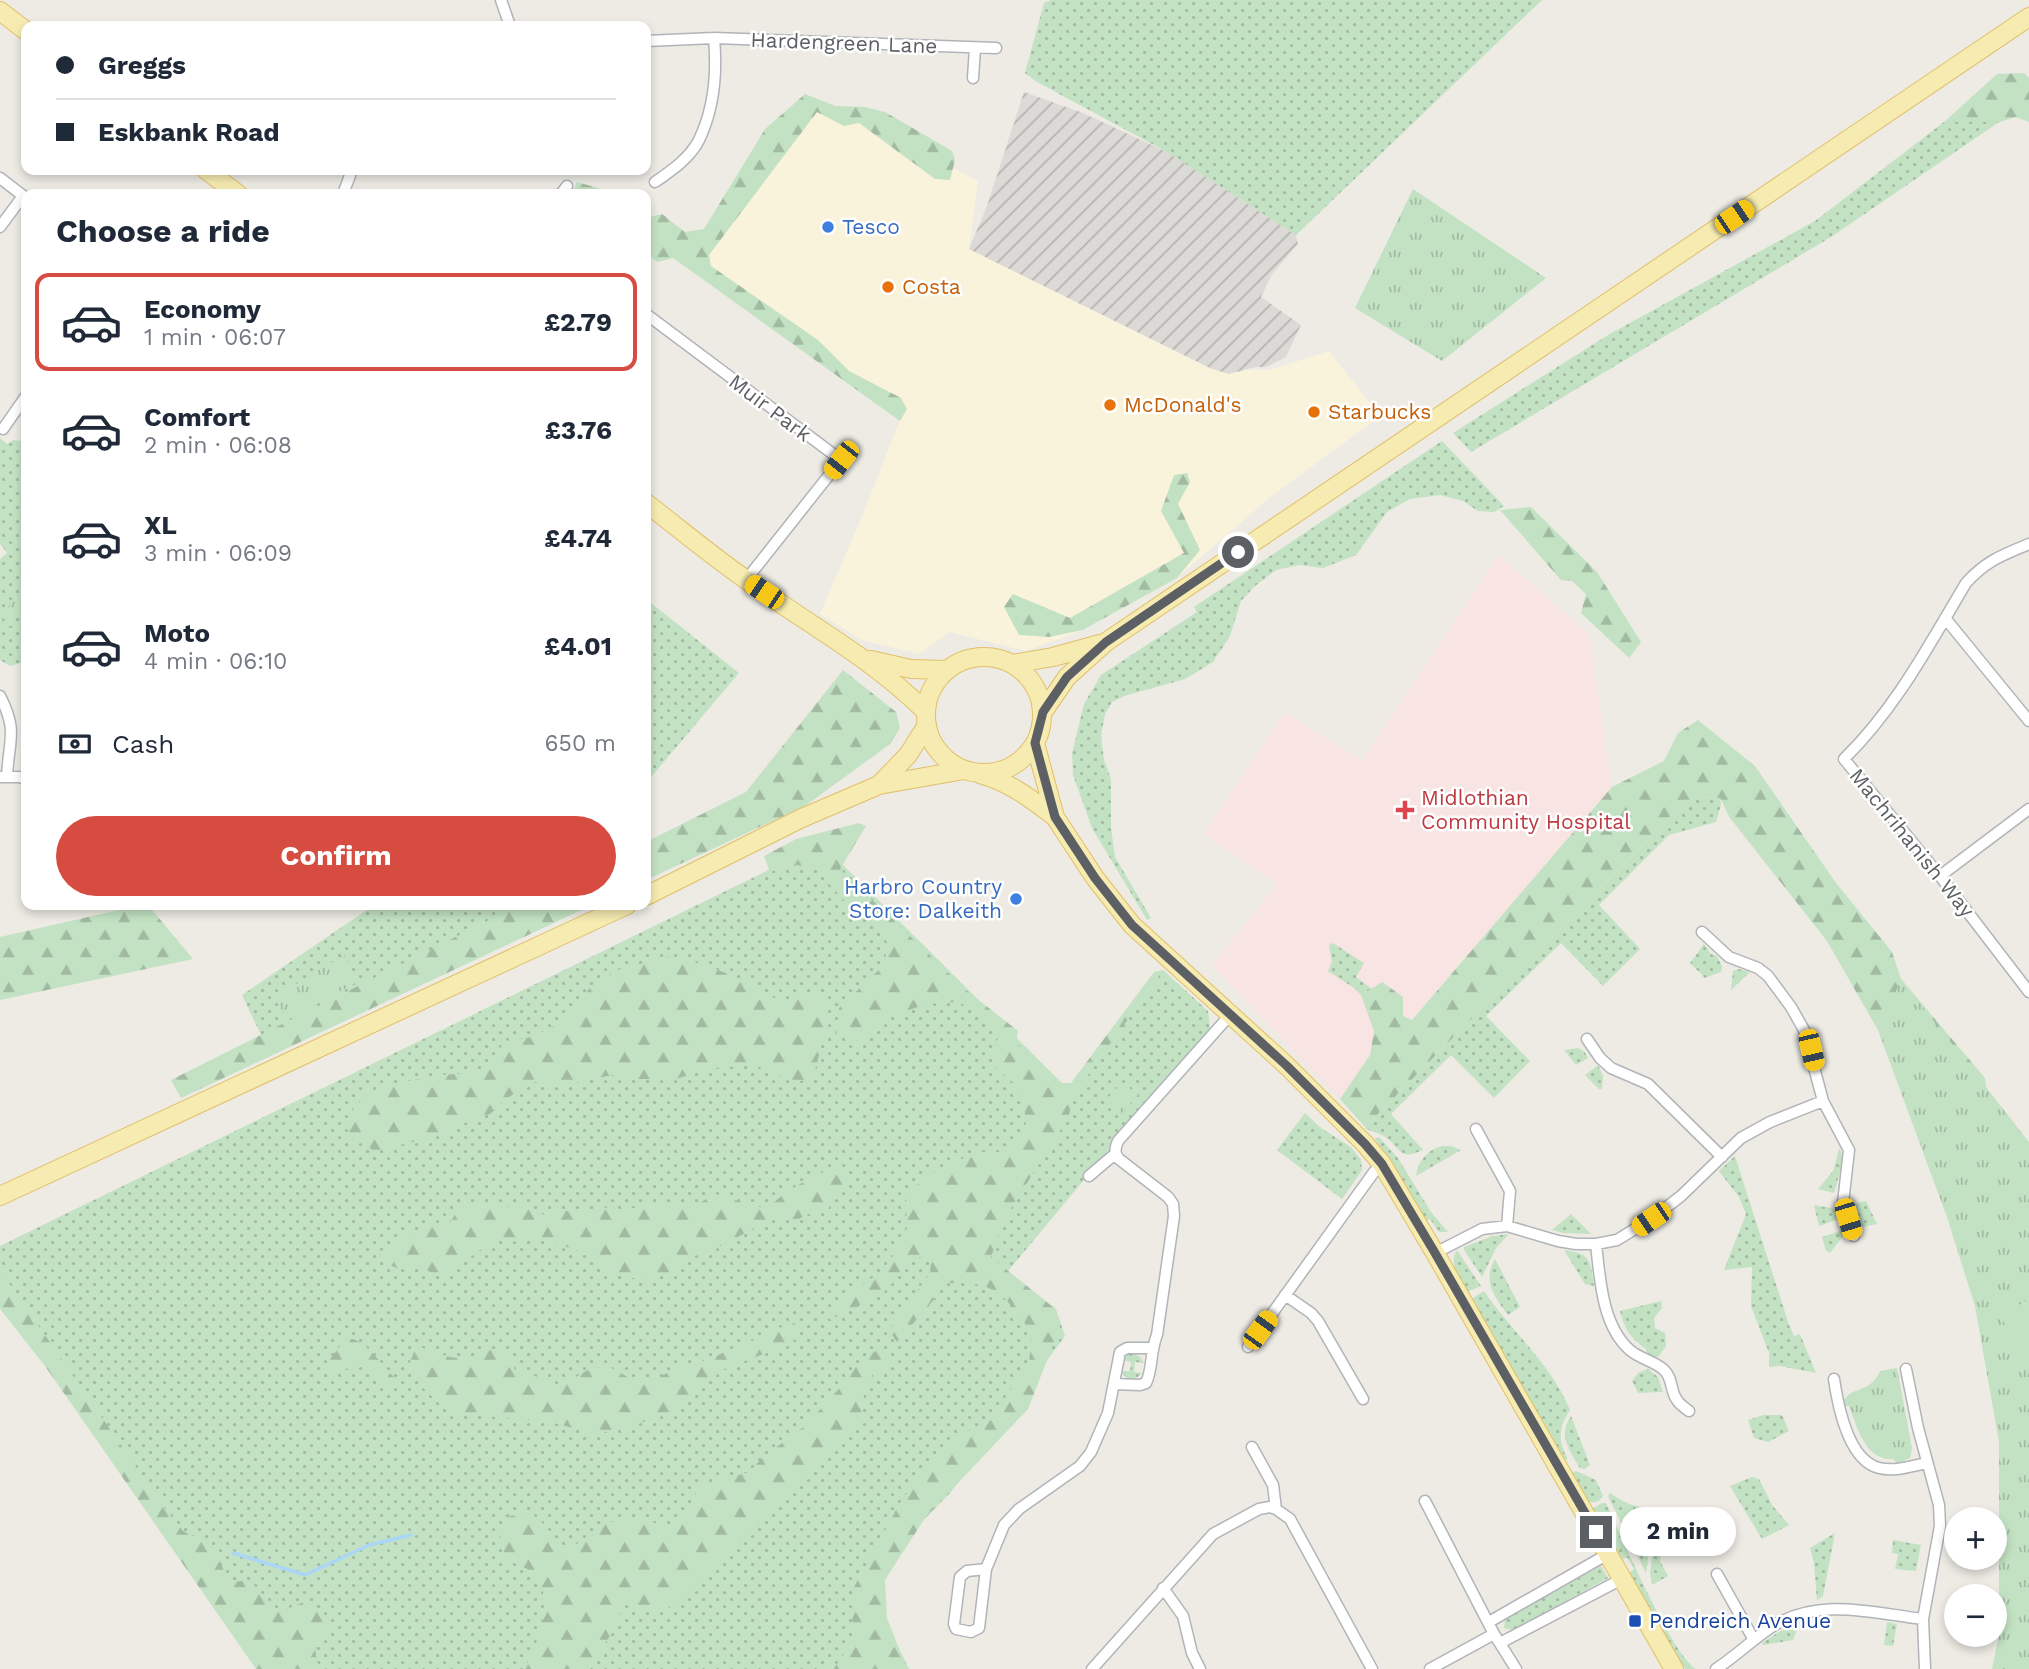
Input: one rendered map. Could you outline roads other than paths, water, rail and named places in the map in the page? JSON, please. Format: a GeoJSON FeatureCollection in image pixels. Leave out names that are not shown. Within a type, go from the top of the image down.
{"type":"FeatureCollection","features":[{"type":"Feature","properties":{"kind":"main road"},"geometry":{"type":"LineString","coordinates":[[2,13],[21,28]]}},
{"type":"Feature","properties":{"kind":"main road"},"geometry":{"type":"LineString","coordinates":[[1674,1669],[1382,1164],[1306,1085],[1132,925],[1112,902],[1055,817],[1035,743],[1043,712],[1067,677],[1106,642],[2029,17]]}},
{"type":"Feature","properties":{"kind":"main road"},"geometry":{"type":"LineString","coordinates":[[213,175],[231,189]]}},
{"type":"Feature","properties":{"kind":"main road"},"geometry":{"type":"LineString","coordinates":[[651,507],[746,580],[864,658],[902,687],[926,718],[938,749],[946,758],[971,772],[1011,785],[1055,817]]}},
{"type":"Feature","properties":{"kind":"main road"},"geometry":{"type":"LineString","coordinates":[[1012,664],[1054,657],[1106,642]]}},
{"type":"Feature","properties":{"kind":"main road"},"geometry":{"type":"LineString","coordinates":[[879,785],[908,755],[926,718],[931,688],[946,670],[961,660],[995,657],[1012,664],[1028,678],[1037,692],[1043,712]]}},
{"type":"Feature","properties":{"kind":"main road"},"geometry":{"type":"LineString","coordinates":[[864,658],[911,669],[946,670]]}},
{"type":"Feature","properties":{"kind":"main road"},"geometry":{"type":"LineString","coordinates":[[651,894],[802,818],[879,785],[971,772],[993,772],[1011,766],[1035,743]]}},
{"type":"Feature","properties":{"kind":"main road"},"geometry":{"type":"LineString","coordinates":[[0,1196],[616,910]]}},
{"type":"Feature","properties":{"kind":"street"},"geometry":{"type":"LineString","coordinates":[[501,0],[508,21]]}},
{"type":"Feature","properties":{"kind":"street"},"geometry":{"type":"LineString","coordinates":[[656,182],[679,165],[698,141],[713,93],[716,63],[714,38]]}},
{"type":"Feature","properties":{"kind":"street","name":"Hardengreen Lane"},"geometry":{"type":"LineString","coordinates":[[651,41],[714,38],[996,48]]}},
{"type":"Feature","properties":{"kind":"street"},"geometry":{"type":"LineString","coordinates":[[973,78],[975,48]]}},
{"type":"Feature","properties":{"kind":"street"},"geometry":{"type":"LineString","coordinates":[[0,178],[21,194]]}},
{"type":"Feature","properties":{"kind":"street"},"geometry":{"type":"LineString","coordinates":[[0,227],[21,202]]}},
{"type":"Feature","properties":{"kind":"street","name":"Muir Park"},"geometry":{"type":"LineString","coordinates":[[651,318],[841,460],[746,580]]}},
{"type":"Feature","properties":{"kind":"street"},"geometry":{"type":"LineString","coordinates":[[2,429],[21,403]]}},
{"type":"Feature","properties":{"kind":"street","name":"Machrihanish Way"},"geometry":{"type":"LineString","coordinates":[[2029,544],[1981,567],[1966,583],[1892,706],[1867,737],[1844,759],[1940,876],[2029,992]]}},
{"type":"Feature","properties":{"kind":"street"},"geometry":{"type":"LineString","coordinates":[[1945,618],[2029,721]]}},
{"type":"Feature","properties":{"kind":"street"},"geometry":{"type":"LineString","coordinates":[[0,696],[10,715],[13,731],[4,777]]}},
{"type":"Feature","properties":{"kind":"street"},"geometry":{"type":"LineString","coordinates":[[1940,876],[2029,809]]}},
{"type":"Feature","properties":{"kind":"street"},"geometry":{"type":"LineString","coordinates":[[1702,932],[1729,957],[1758,968],[1778,986],[1804,1030],[1823,1101],[1849,1150],[1843,1203],[1854,1236]]}},
{"type":"Feature","properties":{"kind":"street"},"geometry":{"type":"LineString","coordinates":[[1089,1176],[1115,1154],[1118,1141],[1230,1015]]}},
{"type":"Feature","properties":{"kind":"street"},"geometry":{"type":"LineString","coordinates":[[1587,1039],[1611,1068],[1648,1084],[1722,1157]]}},
{"type":"Feature","properties":{"kind":"street"},"geometry":{"type":"LineString","coordinates":[[1435,1253],[1482,1229],[1507,1226],[1558,1241],[1596,1244],[1617,1240],[1651,1219],[1755,1129],[1823,1101]]}},
{"type":"Feature","properties":{"kind":"street"},"geometry":{"type":"LineString","coordinates":[[1476,1129],[1510,1191],[1507,1226]]}},
{"type":"Feature","properties":{"kind":"street"},"geometry":{"type":"LineString","coordinates":[[1114,1384],[1140,1385],[1146,1383],[1149,1378],[1174,1210],[1168,1197],[1115,1154]]}},
{"type":"Feature","properties":{"kind":"street"},"geometry":{"type":"LineString","coordinates":[[1248,1347],[1382,1164]]}},
{"type":"Feature","properties":{"kind":"street"},"geometry":{"type":"LineString","coordinates":[[1596,1244],[1601,1289],[1616,1331],[1628,1349],[1642,1359],[1662,1367],[1669,1375],[1676,1399],[1689,1411]]}},
{"type":"Feature","properties":{"kind":"street"},"geometry":{"type":"LineString","coordinates":[[1285,1295],[1318,1321],[1363,1399]]}},
{"type":"Feature","properties":{"kind":"street"},"geometry":{"type":"LineString","coordinates":[[986,1569],[967,1571],[960,1577],[954,1625],[960,1631],[971,1633],[979,1628],[986,1569],[1004,1525],[1012,1516],[1080,1466],[1091,1452],[1102,1429],[1122,1349],[1152,1348]]}},
{"type":"Feature","properties":{"kind":"street"},"geometry":{"type":"LineString","coordinates":[[1906,1369],[1927,1464],[1936,1488],[1940,1526],[1923,1619],[1925,1669]]}},
{"type":"Feature","properties":{"kind":"street"},"geometry":{"type":"LineString","coordinates":[[1834,1380],[1837,1401],[1857,1454],[1876,1467],[1885,1469],[1927,1464]]}},
{"type":"Feature","properties":{"kind":"street"},"geometry":{"type":"LineString","coordinates":[[1252,1447],[1273,1485],[1276,1509]]}},
{"type":"Feature","properties":{"kind":"street"},"geometry":{"type":"LineString","coordinates":[[1424,1501],[1516,1669]]}},
{"type":"Feature","properties":{"kind":"street"},"geometry":{"type":"LineString","coordinates":[[1091,1669],[1221,1528],[1259,1509],[1270,1507],[1290,1519],[1372,1669]]}},
{"type":"Feature","properties":{"kind":"street"},"geometry":{"type":"LineString","coordinates":[[1489,1622],[1608,1554]]}},
{"type":"Feature","properties":{"kind":"street"},"geometry":{"type":"LineString","coordinates":[[1717,1574],[1754,1640]]}},
{"type":"Feature","properties":{"kind":"street"},"geometry":{"type":"LineString","coordinates":[[1430,1669],[1622,1578]]}},
{"type":"Feature","properties":{"kind":"street"},"geometry":{"type":"LineString","coordinates":[[1163,1588],[1183,1616],[1192,1653],[1200,1669]]}},
{"type":"Feature","properties":{"kind":"street"},"geometry":{"type":"LineString","coordinates":[[1716,1669],[1773,1626],[1792,1617],[1825,1609],[1844,1608],[1923,1619]]}},
{"type":"Feature","properties":{"kind":"waterway"},"geometry":{"type":"LineString","coordinates":[[233,1553],[305,1575],[369,1545],[411,1535]]}},
{"type":"Feature","properties":{"kind":"place","name":"Tesco"},"geometry":{"type":"Point","coordinates":[828,227]}},
{"type":"Feature","properties":{"kind":"place","name":"Costa"},"geometry":{"type":"Point","coordinates":[888,287]}},
{"type":"Feature","properties":{"kind":"place","name":"McDonald's"},"geometry":{"type":"Point","coordinates":[1110,405]}},
{"type":"Feature","properties":{"kind":"place","name":"Starbucks"},"geometry":{"type":"Point","coordinates":[1314,412]}},
{"type":"Feature","properties":{"kind":"place","name":"Midlothian Community Hospital"},"geometry":{"type":"Point","coordinates":[1405,810]}},
{"type":"Feature","properties":{"kind":"place","name":"Harbro Country Store: Dalkeith"},"geometry":{"type":"Point","coordinates":[1016,899]}},
{"type":"Feature","properties":{"kind":"place","name":"Pendreich Avenue"},"geometry":{"type":"Point","coordinates":[1635,1621]}}]}
